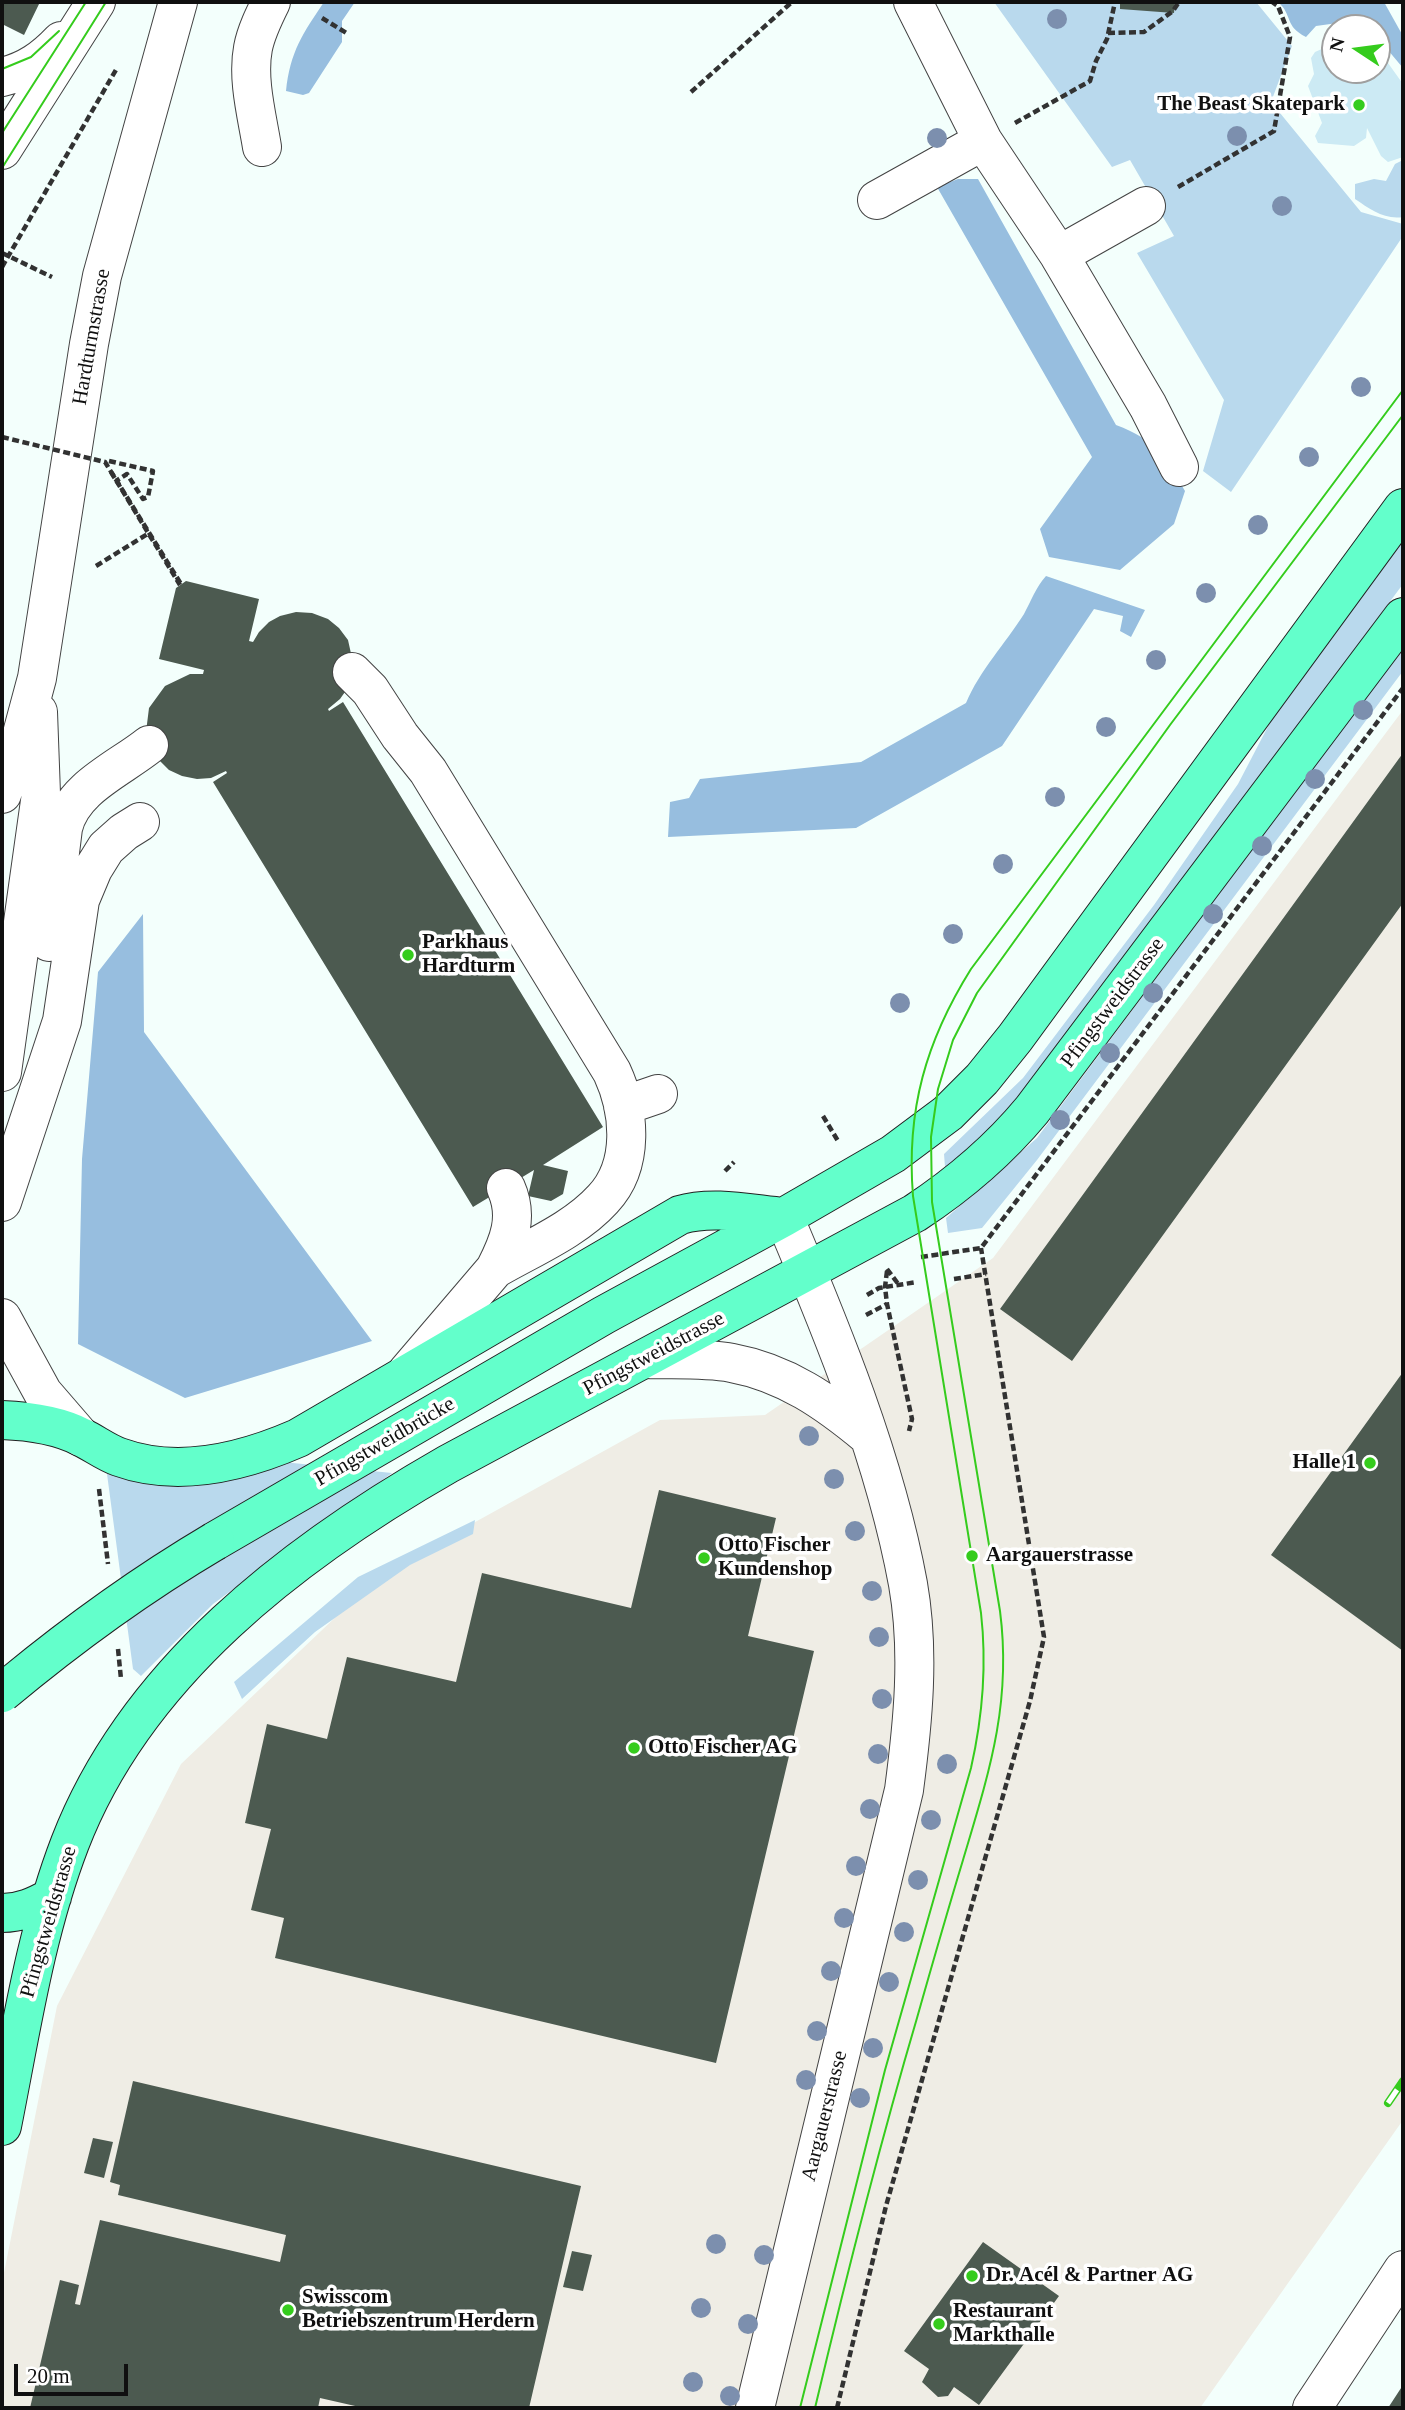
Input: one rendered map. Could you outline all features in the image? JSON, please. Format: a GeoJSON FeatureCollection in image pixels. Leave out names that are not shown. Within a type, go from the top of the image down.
{"type":"FeatureCollection","features":[{"type":"Feature","properties":{"kind":"main road"},"geometry":{"type":"LineString","coordinates":[[2,1420],[45,1426],[81,1437],[117,1457],[145,1464],[185,1467],[254,1454],[298,1438],[681,1215],[713,1210],[784,1217],[859,1175],[912,1141],[948,1113],[982,1079],[1015,1038],[1403,508]]}},
{"type":"Feature","properties":{"kind":"main road","name":"Pfingstweidstrasse"},"geometry":{"type":"LineString","coordinates":[[2,2126],[32,1976],[52,1897],[71,1842],[83,1814],[124,1741],[169,1682],[228,1622],[331,1537],[389,1498],[932,1202],[968,1175],[1017,1129],[1403,617]]}},
{"type":"Feature","properties":{"kind":"main road","name":"Pfingstweidbrücke"},"geometry":{"type":"LineString","coordinates":[[2,1693],[42,1659],[131,1593],[604,1315],[784,1217]]}},
{"type":"Feature","properties":{"kind":"main road"},"geometry":{"type":"LineString","coordinates":[[2,1913],[33,1908],[52,1897]]}},
{"type":"Feature","properties":{"kind":"street"},"geometry":{"type":"LineString","coordinates":[[2,77],[19,72],[46,57],[95,2]]}},
{"type":"Feature","properties":{"kind":"street"},"geometry":{"type":"LineString","coordinates":[[2,150],[95,2]]}},
{"type":"Feature","properties":{"kind":"street","name":"Hardturmstrasse"},"geometry":{"type":"LineString","coordinates":[[2,794],[19,745],[37,678],[102,276],[178,2]]}},
{"type":"Feature","properties":{"kind":"street"},"geometry":{"type":"LineString","coordinates":[[265,126],[252,73],[252,51],[271,2]]}},
{"type":"Feature","properties":{"kind":"street"},"geometry":{"type":"LineString","coordinates":[[913,2],[983,141],[1059,255],[1148,406],[1179,467]]}},
{"type":"Feature","properties":{"kind":"street"},"geometry":{"type":"LineString","coordinates":[[877,200],[983,141]]}},
{"type":"Feature","properties":{"kind":"street"},"geometry":{"type":"LineString","coordinates":[[1059,255],[1146,206]]}},
{"type":"Feature","properties":{"kind":"street"},"geometry":{"type":"LineString","coordinates":[[352,673],[370,690],[400,736],[428,771],[619,1089],[641,1100],[626,1128],[624,1152],[618,1174],[606,1197],[581,1218],[495,1269]]}},
{"type":"Feature","properties":{"kind":"street","name":"Hardturmstrasse"},"geometry":{"type":"LineString","coordinates":[[2,1072],[41,794],[37,678]]}},
{"type":"Feature","properties":{"kind":"street"},"geometry":{"type":"LineString","coordinates":[[46,1066],[42,1012],[65,820],[83,794],[149,745]]}},
{"type":"Feature","properties":{"kind":"street"},"geometry":{"type":"LineString","coordinates":[[2,1202],[62,1021],[78,908],[84,891],[106,848],[140,822]]}},
{"type":"Feature","properties":{"kind":"street"},"geometry":{"type":"LineString","coordinates":[[403,1377],[495,1269],[505,1249],[513,1221],[513,1203],[506,1188]]}},
{"type":"Feature","properties":{"kind":"street","name":"Aargauerstrasse"},"geometry":{"type":"LineString","coordinates":[[755,2408],[904,1790],[912,1724],[914,1658],[908,1586],[893,1520],[869,1437],[807,1270],[784,1217]]}},
{"type":"Feature","properties":{"kind":"street"},"geometry":{"type":"LineString","coordinates":[[2,1318],[43,1393],[81,1437]]}},
{"type":"Feature","properties":{"kind":"street"},"geometry":{"type":"LineString","coordinates":[[646,1359],[731,1363],[777,1376],[797,1384],[834,1408],[869,1437]]}},
{"type":"Feature","properties":{"kind":"street"},"geometry":{"type":"LineString","coordinates":[[1312,2408],[1403,2270]]}},
{"type":"Feature","properties":{"kind":"path"},"geometry":{"type":"LineString","coordinates":[[691,92],[792,2]]}},
{"type":"Feature","properties":{"kind":"path"},"geometry":{"type":"LineString","coordinates":[[983,141],[1090,82],[1096,61],[1107,39],[1115,2]]}},
{"type":"Feature","properties":{"kind":"path"},"geometry":{"type":"LineString","coordinates":[[1108,33],[1144,32],[1173,11],[1179,2]]}},
{"type":"Feature","properties":{"kind":"path"},"geometry":{"type":"LineString","coordinates":[[1146,206],[1274,131],[1290,37],[1278,6],[1272,2]]}},
{"type":"Feature","properties":{"kind":"path"},"geometry":{"type":"LineString","coordinates":[[322,18],[348,34]]}},
{"type":"Feature","properties":{"kind":"path"},"geometry":{"type":"LineString","coordinates":[[2,267],[5,254],[116,71]]}},
{"type":"Feature","properties":{"kind":"path"},"geometry":{"type":"LineString","coordinates":[[5,254],[52,277]]}},
{"type":"Feature","properties":{"kind":"path"},"geometry":{"type":"LineString","coordinates":[[2,437],[106,462],[181,585],[111,472]]}},
{"type":"Feature","properties":{"kind":"path"},"geometry":{"type":"LineString","coordinates":[[116,481],[127,474],[143,499],[148,496],[153,471],[121,463]]}},
{"type":"Feature","properties":{"kind":"path"},"geometry":{"type":"LineString","coordinates":[[96,566],[149,533]]}},
{"type":"Feature","properties":{"kind":"path"},"geometry":{"type":"LineString","coordinates":[[912,1257],[981,1248],[1403,688]]}},
{"type":"Feature","properties":{"kind":"path"},"geometry":{"type":"LineString","coordinates":[[823,1116],[843,1149]]}},
{"type":"Feature","properties":{"kind":"path"},"geometry":{"type":"LineString","coordinates":[[837,2408],[886,2206],[1030,1701],[1044,1637],[981,1248]]}},
{"type":"Feature","properties":{"kind":"path"},"geometry":{"type":"LineString","coordinates":[[887,1269],[887,1304],[912,1419]]}},
{"type":"Feature","properties":{"kind":"path"},"geometry":{"type":"LineString","coordinates":[[954,1279],[986,1274]]}},
{"type":"Feature","properties":{"kind":"path"},"geometry":{"type":"LineString","coordinates":[[867,1295],[885,1287],[917,1282]]}},
{"type":"Feature","properties":{"kind":"path"},"geometry":{"type":"LineString","coordinates":[[867,1314],[887,1304]]}},
{"type":"Feature","properties":{"kind":"shaded area"},"geometry":{"type":"Polygon","coordinates":[[[324,2],[355,2],[342,21],[342,42],[309,93],[303,95],[286,91],[291,65],[299,44],[324,2]]]}},
{"type":"Feature","properties":{"kind":"shaded area"},"geometry":{"type":"Polygon","coordinates":[[[994,2],[1256,2],[1292,46],[1271,102],[1361,212],[1403,224],[1403,236],[1231,492],[1203,471],[1224,400],[1137,253],[1174,236],[1130,160],[1112,167],[994,2]]]}},
{"type":"Feature","properties":{"kind":"shaded area"},"geometry":{"type":"Polygon","coordinates":[[[1278,2],[1384,2],[1391,14],[1321,14],[1321,25],[1316,26],[1306,37],[1294,29],[1278,2]]]}},
{"type":"Feature","properties":{"kind":"shaded area"},"geometry":{"type":"Polygon","coordinates":[[[1391,15],[1403,36],[1403,68],[1391,54],[1391,15]]]}},
{"type":"Feature","properties":{"kind":"shaded area","name":"The Beast Skatepark"},"geometry":{"type":"Polygon","coordinates":[[[1321,49],[1321,84],[1391,84],[1391,67],[1403,84],[1403,157],[1388,162],[1381,156],[1367,128],[1366,138],[1354,146],[1318,143],[1315,136],[1322,123],[1308,86],[1314,74],[1311,58],[1321,49]]]}},
{"type":"Feature","properties":{"kind":"shaded area"},"geometry":{"type":"Polygon","coordinates":[[[1403,160],[1403,217],[1383,215],[1355,199],[1355,184],[1374,179],[1386,181],[1395,164],[1403,160]]]}},
{"type":"Feature","properties":{"kind":"shaded area"},"geometry":{"type":"Polygon","coordinates":[[[958,179],[978,179],[1116,425],[1141,437],[1158,450],[1185,491],[1174,524],[1120,570],[1049,557],[1040,529],[1092,457],[937,187],[958,179]]]}},
{"type":"Feature","properties":{"kind":"shaded area"},"geometry":{"type":"Polygon","coordinates":[[[1403,535],[1403,584],[1035,1078],[996,1122],[949,1167],[945,1167],[944,1154],[1023,1078],[1154,905],[1238,784],[1275,713],[1403,535]]]}},
{"type":"Feature","properties":{"kind":"shaded area"},"geometry":{"type":"Polygon","coordinates":[[[1046,576],[1145,610],[1131,637],[1120,631],[1123,616],[1094,609],[1002,746],[856,828],[668,837],[670,802],[689,798],[700,779],[861,762],[966,703],[978,679],[1024,614],[1036,589],[1046,576]]]}},
{"type":"Feature","properties":{"kind":"shaded area"},"geometry":{"type":"Polygon","coordinates":[[[1403,647],[1403,671],[1037,1160],[982,1228],[948,1233],[946,1218],[1037,1138],[1403,647]]]}},
{"type":"Feature","properties":{"kind":"shaded area"},"geometry":{"type":"Polygon","coordinates":[[[1403,710],[1403,2120],[1200,2408],[2,2408],[2,2283],[57,2006],[181,1764],[381,1574],[660,1420],[765,1415],[993,1258],[1403,710]]]}},
{"type":"Feature","properties":{"kind":"shaded area"},"geometry":{"type":"Polygon","coordinates":[[[143,914],[144,1032],[372,1341],[185,1398],[78,1344],[82,1159],[98,972],[143,914]]]}},
{"type":"Feature","properties":{"kind":"shaded area"},"geometry":{"type":"Polygon","coordinates":[[[283,1462],[392,1473],[213,1604],[141,1676],[133,1669],[107,1474],[163,1485],[283,1462]]]}},
{"type":"Feature","properties":{"kind":"shaded area"},"geometry":{"type":"Polygon","coordinates":[[[475,1520],[473,1534],[410,1565],[315,1632],[242,1699],[234,1682],[358,1577],[475,1520]]]}},
{"type":"Feature","properties":{"kind":"building"},"geometry":{"type":"Polygon","coordinates":[[[2,2],[40,2],[24,35],[2,24],[2,2]]]}},
{"type":"Feature","properties":{"kind":"building"},"geometry":{"type":"Polygon","coordinates":[[[1120,2],[1175,2],[1174,13],[1120,9],[1120,2]]]}},
{"type":"Feature","properties":{"kind":"building","name":"Parkhaus Hardturm"},"geometry":{"type":"Polygon","coordinates":[[[186,581],[259,599],[249,641],[253,642],[269,622],[296,612],[312,613],[328,619],[348,640],[354,667],[347,689],[329,711],[343,702],[603,1127],[543,1165],[568,1171],[563,1194],[551,1201],[528,1196],[534,1170],[473,1207],[213,782],[227,773],[226,771],[211,778],[197,779],[169,770],[157,758],[146,732],[149,708],[165,686],[190,674],[203,674],[204,670],[159,659],[176,588],[186,581]]]}},
{"type":"Feature","properties":{"kind":"building"},"geometry":{"type":"Polygon","coordinates":[[[1403,753],[1403,903],[1072,1361],[1000,1309],[1403,753]]]}},
{"type":"Feature","properties":{"kind":"building","name":"Halle 1"},"geometry":{"type":"Polygon","coordinates":[[[1403,1372],[1403,1651],[1271,1555],[1403,1372]]]}},
{"type":"Feature","properties":{"kind":"building"},"geometry":{"type":"Polygon","coordinates":[[[659,1490],[776,1518],[748,1636],[814,1651],[716,2063],[275,1958],[284,1918],[251,1910],[271,1829],[245,1823],[267,1724],[327,1739],[347,1657],[456,1682],[482,1573],[631,1608],[659,1490]]]}},
{"type":"Feature","properties":{"kind":"building"},"geometry":{"type":"Polygon","coordinates":[[[133,2081],[581,2186],[529,2408],[364,2408],[320,2398],[318,2408],[30,2408],[60,2280],[79,2285],[75,2304],[80,2305],[100,2220],[280,2262],[286,2235],[118,2195],[120,2185],[110,2182],[133,2081]]]}},
{"type":"Feature","properties":{"kind":"building"},"geometry":{"type":"Polygon","coordinates":[[[93,2138],[113,2142],[104,2178],[84,2173],[93,2138]]]}},
{"type":"Feature","properties":{"kind":"building"},"geometry":{"type":"Polygon","coordinates":[[[983,2242],[1059,2296],[979,2405],[954,2387],[948,2396],[938,2397],[922,2382],[929,2369],[904,2351],[983,2242]]]}},
{"type":"Feature","properties":{"kind":"building"},"geometry":{"type":"Polygon","coordinates":[[[572,2251],[592,2255],[583,2291],[563,2287],[572,2251]]]}},
{"type":"Feature","properties":{"kind":"building"},"geometry":{"type":"Polygon","coordinates":[[[1403,2385],[1403,2408],[1388,2408],[1403,2385]]]}},
{"type":"Feature","properties":{"kind":"tram line"},"geometry":{"type":"LineString","coordinates":[[2,133],[86,2]]}},
{"type":"Feature","properties":{"kind":"tram line"},"geometry":{"type":"LineString","coordinates":[[2,168],[106,2]]}},
{"type":"Feature","properties":{"kind":"tram line"},"geometry":{"type":"LineString","coordinates":[[2,69],[31,57],[59,31]]}},
{"type":"Feature","properties":{"kind":"tram line"},"geometry":{"type":"LineString","coordinates":[[800,2408],[885,2070],[971,1768],[981,1710],[984,1671],[981,1613],[913,1196],[913,1134],[922,1077],[942,1023],[971,969],[1403,390]]}},
{"type":"Feature","properties":{"kind":"tram line"},"geometry":{"type":"LineString","coordinates":[[815,2408],[889,2115],[989,1767],[996,1737],[1003,1676],[1000,1611],[932,1202],[931,1137],[938,1089],[953,1040],[977,993],[1170,725],[1403,415]]}},
{"type":"Feature","properties":{"kind":"railway"},"geometry":{"type":"LineString","coordinates":[[1388,2103],[1403,2081]]}},
{"type":"Feature","properties":{"kind":"place","name":"The Beast Skatepark"},"geometry":{"type":"Point","coordinates":[1359,105]}},
{"type":"Feature","properties":{"kind":"place","name":"Parkhaus Hardturm"},"geometry":{"type":"Point","coordinates":[408,955]}},
{"type":"Feature","properties":{"kind":"place","name":"Halle 1"},"geometry":{"type":"Point","coordinates":[1370,1463]}},
{"type":"Feature","properties":{"kind":"place","name":"Aargauerstrasse"},"geometry":{"type":"Point","coordinates":[972,1556]}},
{"type":"Feature","properties":{"kind":"place","name":"Otto Fischer Kundenshop"},"geometry":{"type":"Point","coordinates":[704,1558]}},
{"type":"Feature","properties":{"kind":"place","name":"Otto Fischer AG"},"geometry":{"type":"Point","coordinates":[634,1748]}},
{"type":"Feature","properties":{"kind":"place","name":"Dr. Acél & Partner AG"},"geometry":{"type":"Point","coordinates":[972,2276]}},
{"type":"Feature","properties":{"kind":"place","name":"Swisscom Betriebszentrum Herdern"},"geometry":{"type":"Point","coordinates":[288,2310]}},
{"type":"Feature","properties":{"kind":"place","name":"Restaurant Markthalle"},"geometry":{"type":"Point","coordinates":[939,2324]}}]}
